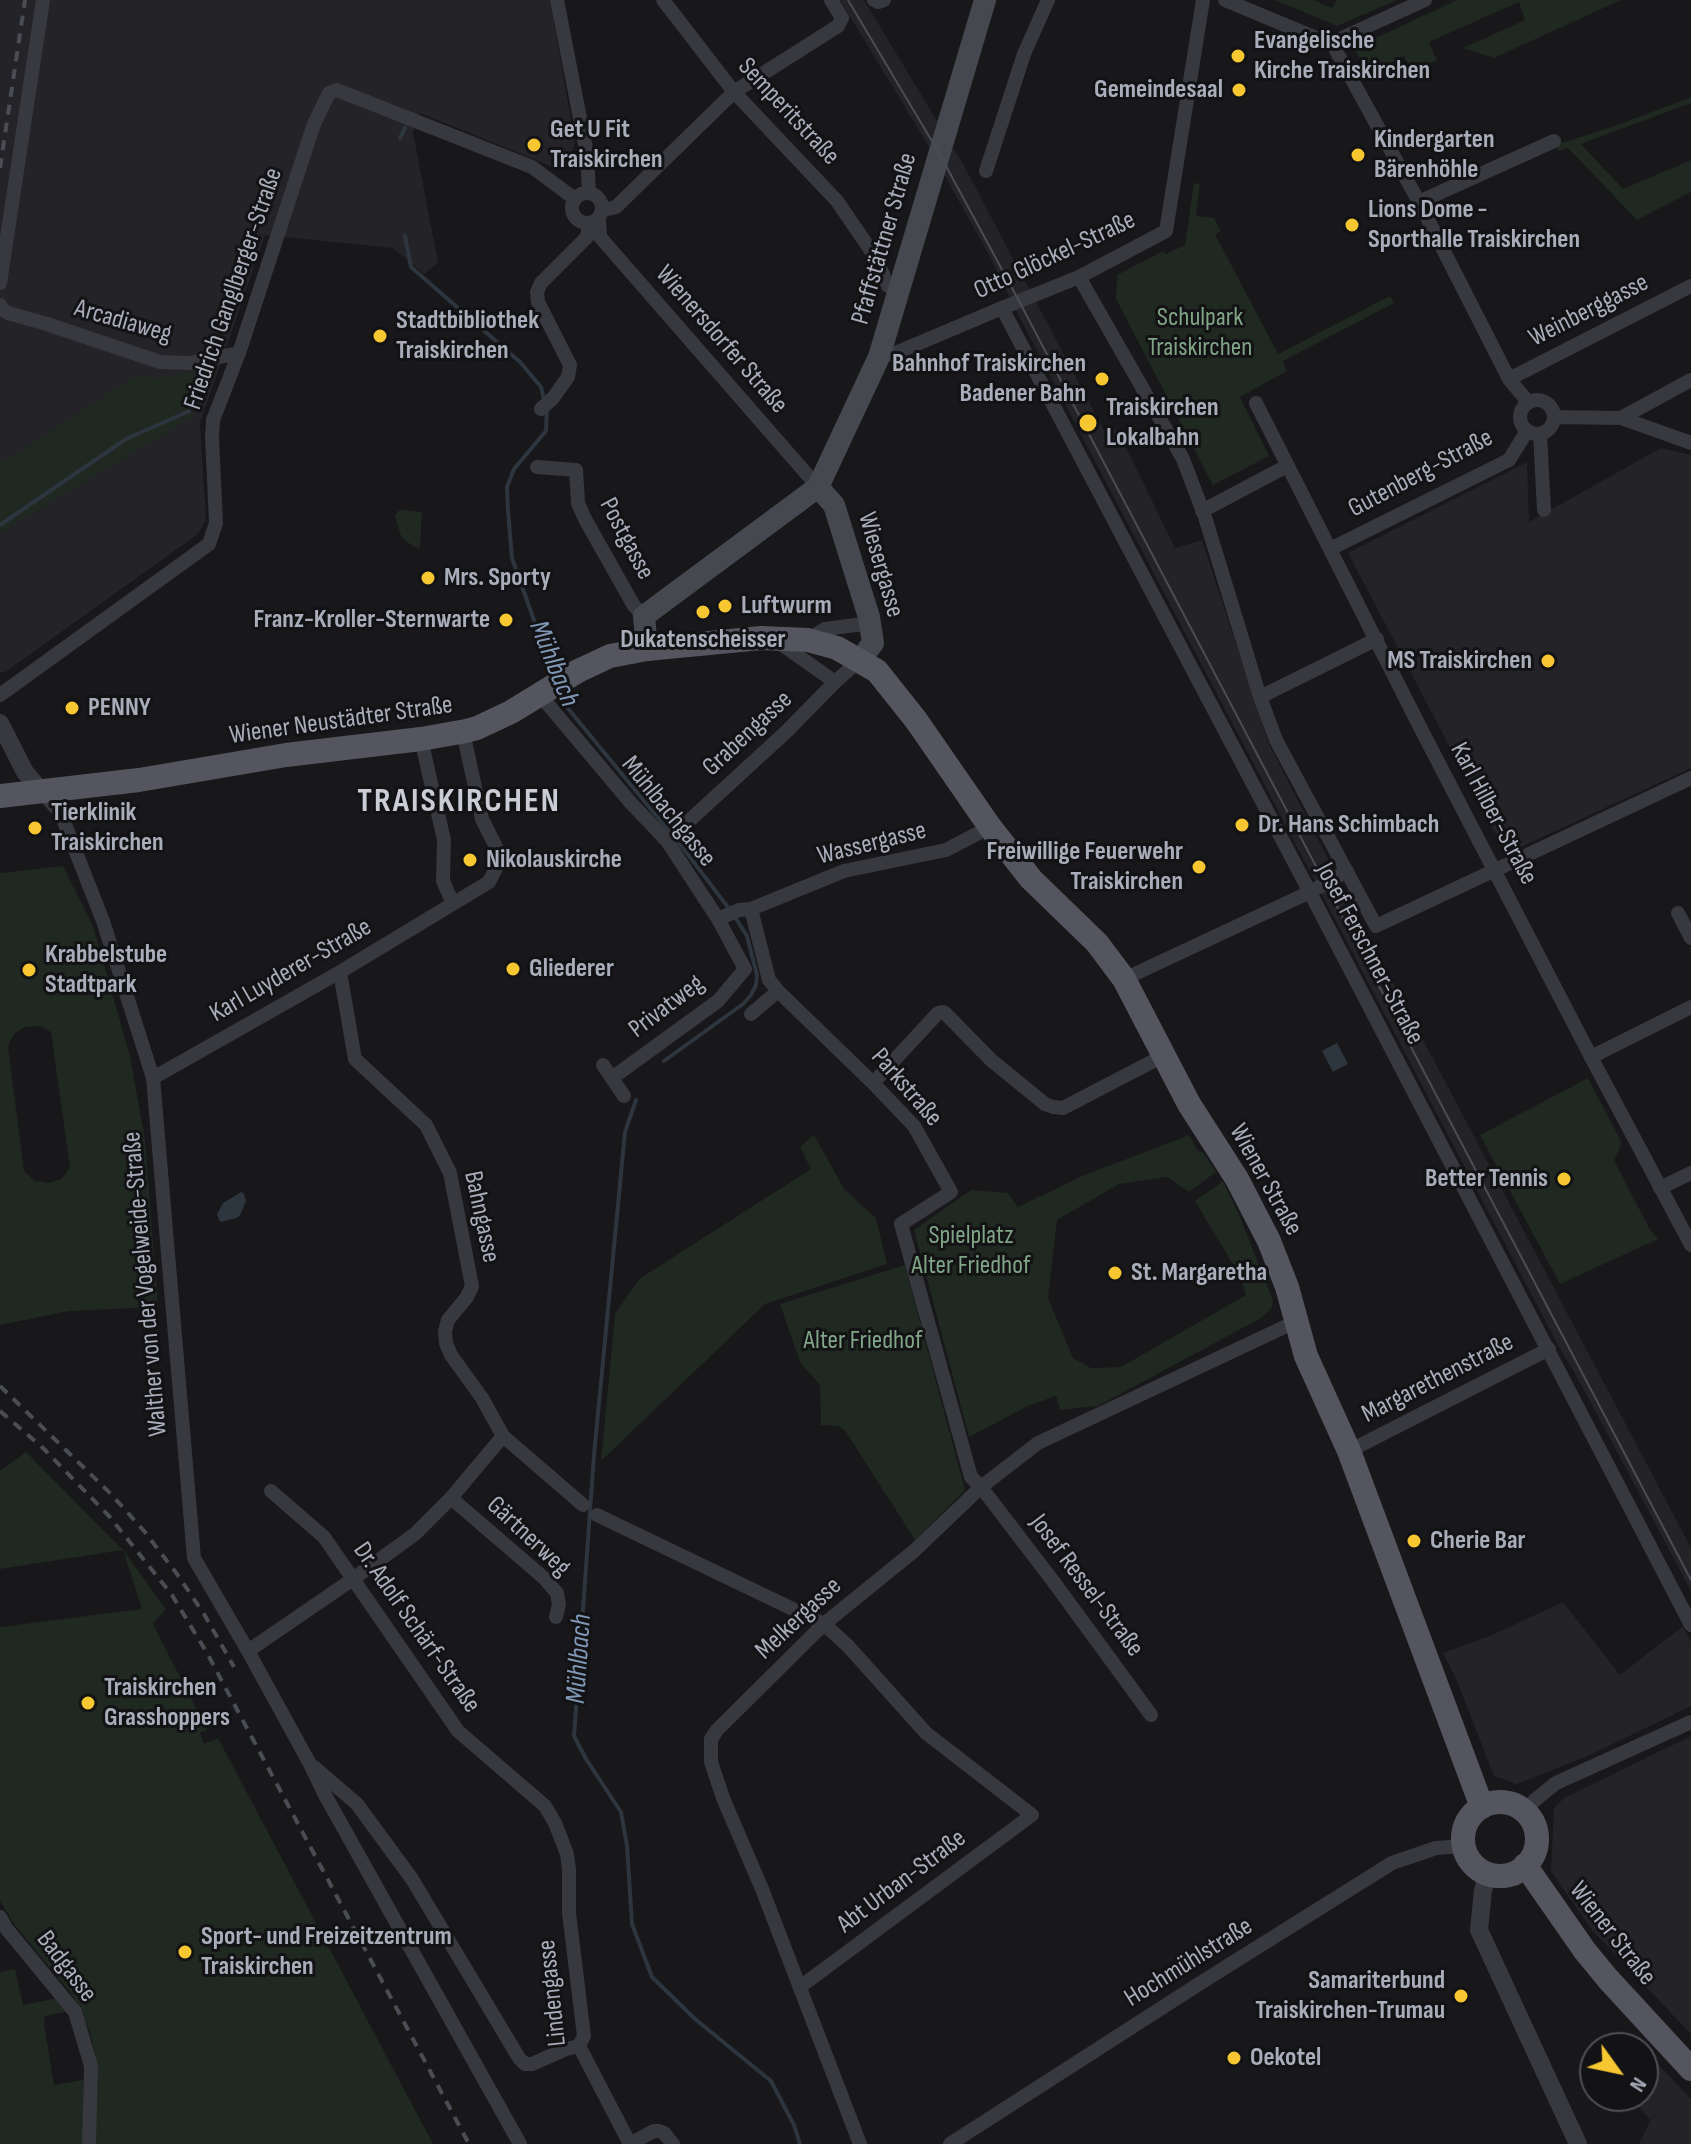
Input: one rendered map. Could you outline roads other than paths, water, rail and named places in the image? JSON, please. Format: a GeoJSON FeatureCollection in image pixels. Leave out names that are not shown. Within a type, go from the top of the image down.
{"type":"FeatureCollection","features":[{"type":"Feature","properties":{"kind":"main road","name":"Pfaffstättner Straße"},"geometry":{"type":"LineString","coordinates":[[818,487],[879,357],[985,0]]}},
{"type":"Feature","properties":{"kind":"main road"},"geometry":{"type":"LineString","coordinates":[[647,649],[644,616],[818,487]]}},
{"type":"Feature","properties":{"kind":"main road","name":"Wiesergasse"},"geometry":{"type":"LineString","coordinates":[[818,487],[834,505],[871,623],[873,643],[860,660]]}},
{"type":"Feature","properties":{"kind":"main road","name":"Wiener Neustädter Straße"},"geometry":{"type":"LineString","coordinates":[[0,796],[139,780],[286,755],[423,751],[464,741],[477,728],[610,656],[647,649],[773,639],[808,640],[837,648],[860,660]]}},
{"type":"Feature","properties":{"kind":"main road","name":"Wiener Straße"},"geometry":{"type":"LineString","coordinates":[[860,660],[888,683],[990,827],[1031,879],[1097,943],[1124,979],[1189,1104],[1237,1179],[1269,1241],[1287,1287],[1306,1356],[1349,1451],[1482,1807]]}},
{"type":"Feature","properties":{"kind":"main road"},"geometry":{"type":"LineString","coordinates":[[1507,1803],[1523,1812],[1533,1823],[1536,1834],[1536,1845],[1525,1865],[1508,1875],[1488,1874],[1472,1864],[1463,1846],[1463,1836],[1473,1813],[1490,1804],[1507,1803]]}},
{"type":"Feature","properties":{"kind":"main road","name":"Wiener Straße"},"geometry":{"type":"LineString","coordinates":[[1525,1865],[1608,1979],[1691,2069]]}},
{"type":"Feature","properties":{"kind":"street"},"geometry":{"type":"LineString","coordinates":[[0,283],[43,0]]}},
{"type":"Feature","properties":{"kind":"street"},"geometry":{"type":"LineString","coordinates":[[557,0],[587,154],[582,196],[572,211],[578,221],[597,218],[616,207],[734,92],[838,26],[842,18],[831,0]]}},
{"type":"Feature","properties":{"kind":"street","name":"Semperitstraße"},"geometry":{"type":"LineString","coordinates":[[663,0],[734,92],[837,201],[876,258],[888,286],[900,289]]}},
{"type":"Feature","properties":{"kind":"street"},"geometry":{"type":"LineString","coordinates":[[874,0],[884,0]]}},
{"type":"Feature","properties":{"kind":"street"},"geometry":{"type":"LineString","coordinates":[[986,171],[1024,54],[1048,0]]}},
{"type":"Feature","properties":{"kind":"street","name":"Otto Glöckel-Straße"},"geometry":{"type":"LineString","coordinates":[[879,357],[898,352],[1079,277],[1166,231],[1203,0]]}},
{"type":"Feature","properties":{"kind":"street"},"geometry":{"type":"LineString","coordinates":[[1225,0],[1333,45],[1419,202],[1509,379],[1528,402]]}},
{"type":"Feature","properties":{"kind":"street"},"geometry":{"type":"LineString","coordinates":[[1333,45],[1425,0]]}},
{"type":"Feature","properties":{"kind":"street","name":"Friedrich Ganglberger-Straße"},"geometry":{"type":"LineString","coordinates":[[0,695],[209,544],[216,523],[213,420],[239,353],[314,124],[329,93],[337,90],[532,167],[582,196]]}},
{"type":"Feature","properties":{"kind":"street"},"geometry":{"type":"LineString","coordinates":[[1419,202],[1554,141]]}},
{"type":"Feature","properties":{"kind":"street"},"geometry":{"type":"LineString","coordinates":[[541,409],[568,377],[570,365],[538,302],[537,292],[541,283],[587,237],[597,218],[599,198],[582,196]]}},
{"type":"Feature","properties":{"kind":"street","name":"Wienersdorfer Straße"},"geometry":{"type":"LineString","coordinates":[[597,218],[600,237],[818,487]]}},
{"type":"Feature","properties":{"kind":"street"},"geometry":{"type":"LineString","coordinates":[[876,258],[907,266]]}},
{"type":"Feature","properties":{"kind":"street","name":"Josef Ferschner-Straße"},"geometry":{"type":"LineString","coordinates":[[1079,277],[1183,459],[1276,740],[1376,926],[1495,869]]}},
{"type":"Feature","properties":{"kind":"street","name":"Weinberggasse"},"geometry":{"type":"LineString","coordinates":[[1509,379],[1691,286]]}},
{"type":"Feature","properties":{"kind":"street","name":"Arcadiaweg"},"geometry":{"type":"LineString","coordinates":[[0,305],[8,313],[160,362],[190,363],[239,353]]}},
{"type":"Feature","properties":{"kind":"street","name":"Josef Ferschner-Straße"},"geometry":{"type":"LineString","coordinates":[[1002,308],[1691,1625]]}},
{"type":"Feature","properties":{"kind":"street"},"geometry":{"type":"LineString","coordinates":[[1621,418],[1691,380]]}},
{"type":"Feature","properties":{"kind":"street"},"geometry":{"type":"LineString","coordinates":[[1533,432],[1552,426],[1554,417],[1546,402],[1528,402],[1520,416],[1520,421],[1533,432],[1544,510]]}},
{"type":"Feature","properties":{"kind":"street","name":"Karl Hilber-Straße"},"geometry":{"type":"LineString","coordinates":[[1256,403],[1591,1057],[1691,1245]]}},
{"type":"Feature","properties":{"kind":"street"},"geometry":{"type":"LineString","coordinates":[[1554,417],[1621,418],[1691,443]]}},
{"type":"Feature","properties":{"kind":"street","name":"Gutenberg-Straße"},"geometry":{"type":"LineString","coordinates":[[1330,549],[1509,460],[1533,432]]}},
{"type":"Feature","properties":{"kind":"street"},"geometry":{"type":"LineString","coordinates":[[1202,511],[1287,466]]}},
{"type":"Feature","properties":{"kind":"street","name":"Postgasse"},"geometry":{"type":"LineString","coordinates":[[537,467],[576,470],[578,503],[585,519],[634,606],[644,616]]}},
{"type":"Feature","properties":{"kind":"street"},"geometry":{"type":"LineString","coordinates":[[808,640],[825,629],[871,623]]}},
{"type":"Feature","properties":{"kind":"street"},"geometry":{"type":"LineString","coordinates":[[773,639],[835,682]]}},
{"type":"Feature","properties":{"kind":"street"},"geometry":{"type":"LineString","coordinates":[[1260,697],[1377,639]]}},
{"type":"Feature","properties":{"kind":"street","name":"Grabengasse"},"geometry":{"type":"LineString","coordinates":[[672,837],[860,660]]}},
{"type":"Feature","properties":{"kind":"street","name":"Mühlbachgasse"},"geometry":{"type":"LineString","coordinates":[[550,688],[630,802],[672,837],[734,913],[755,930],[769,980],[778,991]]}},
{"type":"Feature","properties":{"kind":"street"},"geometry":{"type":"LineString","coordinates":[[0,723],[25,772],[42,792]]}},
{"type":"Feature","properties":{"kind":"street","name":"Karl Luyderer-Straße"},"geometry":{"type":"LineString","coordinates":[[153,1078],[340,972],[489,882],[500,860],[499,853],[482,819],[464,741]]}},
{"type":"Feature","properties":{"kind":"street"},"geometry":{"type":"LineString","coordinates":[[423,751],[444,840],[443,881],[453,904]]}},
{"type":"Feature","properties":{"kind":"street"},"geometry":{"type":"LineString","coordinates":[[1495,869],[1691,778]]}},
{"type":"Feature","properties":{"kind":"street","name":"Walther von der Vogelweide-Straße"},"geometry":{"type":"LineString","coordinates":[[42,792],[61,814],[103,921],[153,1078],[194,1558],[520,2144]]}},
{"type":"Feature","properties":{"kind":"street","name":"Wassergasse"},"geometry":{"type":"LineString","coordinates":[[734,913],[844,871],[946,850],[990,827]]}},
{"type":"Feature","properties":{"kind":"street"},"geometry":{"type":"LineString","coordinates":[[1124,979],[1310,892],[1347,871]]}},
{"type":"Feature","properties":{"kind":"street","name":"Mühlbachgasse"},"geometry":{"type":"LineString","coordinates":[[734,913],[745,969]]}},
{"type":"Feature","properties":{"kind":"street"},"geometry":{"type":"LineString","coordinates":[[1678,913],[1691,938]]}},
{"type":"Feature","properties":{"kind":"street","name":"Privatweg"},"geometry":{"type":"LineString","coordinates":[[624,1096],[608,1072],[718,1001],[745,969]]}},
{"type":"Feature","properties":{"kind":"street","name":"Bahngasse"},"geometry":{"type":"LineString","coordinates":[[340,972],[355,1059],[426,1125],[450,1173],[472,1286],[448,1320],[446,1343],[503,1436]]}},
{"type":"Feature","properties":{"kind":"street"},"geometry":{"type":"LineString","coordinates":[[751,1014],[778,991]]}},
{"type":"Feature","properties":{"kind":"street","name":"Parkstraße"},"geometry":{"type":"LineString","coordinates":[[778,991],[914,1126],[951,1192],[901,1224],[971,1477],[981,1487]]}},
{"type":"Feature","properties":{"kind":"street"},"geometry":{"type":"LineString","coordinates":[[1591,1057],[1691,1007]]}},
{"type":"Feature","properties":{"kind":"street"},"geometry":{"type":"LineString","coordinates":[[873,1083],[942,1012],[991,1060],[1045,1104],[1053,1107],[1063,1108],[1163,1056]]}},
{"type":"Feature","properties":{"kind":"street"},"geometry":{"type":"LineString","coordinates":[[1660,1188],[1691,1173]]}},
{"type":"Feature","properties":{"kind":"street","name":"Melkergasse"},"geometry":{"type":"LineString","coordinates":[[860,2144],[762,1889],[723,1798],[711,1762],[711,1739],[824,1624],[914,1551],[981,1487],[1038,1443],[1295,1322]]}},
{"type":"Feature","properties":{"kind":"street","name":"Margarethenstraße"},"geometry":{"type":"LineString","coordinates":[[1349,1451],[1549,1349]]}},
{"type":"Feature","properties":{"kind":"street"},"geometry":{"type":"LineString","coordinates":[[248,1651],[415,1534],[451,1498],[503,1436],[583,1505]]}},
{"type":"Feature","properties":{"kind":"street","name":"Josef Ressel-Straße"},"geometry":{"type":"LineString","coordinates":[[981,1487],[1151,1715]]}},
{"type":"Feature","properties":{"kind":"street","name":"Dr. Adolf Schärf-Straße"},"geometry":{"type":"LineString","coordinates":[[271,1491],[324,1537],[458,1731],[545,1806],[567,1854],[569,1870]]}},
{"type":"Feature","properties":{"kind":"street","name":"Gärtnerweg"},"geometry":{"type":"LineString","coordinates":[[451,1498],[544,1578],[557,1593],[559,1604],[556,1617]]}},
{"type":"Feature","properties":{"kind":"street"},"geometry":{"type":"LineString","coordinates":[[597,1515],[824,1624]]}},
{"type":"Feature","properties":{"kind":"street","name":"Abt Urban-Straße"},"geometry":{"type":"LineString","coordinates":[[800,1987],[1032,1815],[926,1733],[848,1646],[824,1624]]}},
{"type":"Feature","properties":{"kind":"street"},"geometry":{"type":"LineString","coordinates":[[1523,1812],[1556,1783],[1691,1722]]}},
{"type":"Feature","properties":{"kind":"street","name":"Walther von der Vogelweide-Straße"},"geometry":{"type":"LineString","coordinates":[[310,1764],[357,1804],[412,1879],[519,2058],[525,2064],[532,2064],[579,2046]]}},
{"type":"Feature","properties":{"kind":"street","name":"Hochmühlstraße"},"geometry":{"type":"LineString","coordinates":[[950,2144],[1392,1863],[1436,1848],[1463,1846]]}},
{"type":"Feature","properties":{"kind":"street","name":"Lindengasse"},"geometry":{"type":"LineString","coordinates":[[569,1870],[569,1913],[584,2036],[579,2046],[630,2144],[654,2131],[664,2133],[673,2144]]}},
{"type":"Feature","properties":{"kind":"street"},"geometry":{"type":"LineString","coordinates":[[1488,1874],[1479,1930],[1578,2144]]}},
{"type":"Feature","properties":{"kind":"street","name":"Badgasse"},"geometry":{"type":"LineString","coordinates":[[0,1917],[75,2012],[91,2066],[89,2144]]}},
{"type":"Feature","properties":{"kind":"waterway","name":"Mühlbach"},"geometry":{"type":"LineString","coordinates":[[400,138],[405,128]]}},
{"type":"Feature","properties":{"kind":"waterway","name":"Mühlbach"},"geometry":{"type":"LineString","coordinates":[[405,236],[411,267],[520,362],[541,387],[544,399]]}},
{"type":"Feature","properties":{"kind":"waterway","name":"Mühlbach"},"geometry":{"type":"LineString","coordinates":[[547,408],[546,431],[514,469],[507,487],[512,558],[553,674]]}},
{"type":"Feature","properties":{"kind":"waterway"},"geometry":{"type":"LineString","coordinates":[[0,525],[126,439],[189,411]]}},
{"type":"Feature","properties":{"kind":"waterway","name":"Mühlbach"},"geometry":{"type":"LineString","coordinates":[[561,694],[566,706],[730,910]]}},
{"type":"Feature","properties":{"kind":"waterway","name":"Mühlbach"},"geometry":{"type":"LineString","coordinates":[[664,1061],[743,1004],[756,985],[757,975],[747,936],[735,917]]}},
{"type":"Feature","properties":{"kind":"waterway","name":"Mühlbach"},"geometry":{"type":"LineString","coordinates":[[636,1100],[625,1132],[594,1455],[574,1736],[621,1812],[627,1846],[632,1924],[652,1977],[695,2019],[771,2081],[794,2125],[800,2144]]}},
{"type":"Feature","properties":{"kind":"tram line"},"geometry":{"type":"LineString","coordinates":[[848,0],[939,153],[1019,301],[1691,1580]]}},
{"type":"Feature","properties":{"kind":"railway"},"geometry":{"type":"LineString","coordinates":[[0,168],[25,0]]}},
{"type":"Feature","properties":{"kind":"railway"},"geometry":{"type":"LineString","coordinates":[[0,1386],[111,1494],[144,1531],[204,1614],[234,1667]]}},
{"type":"Feature","properties":{"kind":"railway"},"geometry":{"type":"LineString","coordinates":[[0,1411],[43,1448],[109,1516],[172,1595],[207,1653],[469,2144]]}},
{"type":"Feature","properties":{"kind":"place","name":"Evangelische Kirche Traiskirchen"},"geometry":{"type":"Point","coordinates":[1238,56]}},
{"type":"Feature","properties":{"kind":"place","name":"Gemeindesaal"},"geometry":{"type":"Point","coordinates":[1239,90]}},
{"type":"Feature","properties":{"kind":"place","name":"Get U Fit Traiskirchen"},"geometry":{"type":"Point","coordinates":[534,145]}},
{"type":"Feature","properties":{"kind":"place","name":"Kindergarten Bärenhöhle"},"geometry":{"type":"Point","coordinates":[1358,155]}},
{"type":"Feature","properties":{"kind":"place","name":"Lions Dome - Sporthalle Traiskirchen"},"geometry":{"type":"Point","coordinates":[1352,225]}},
{"type":"Feature","properties":{"kind":"place","name":"Stadtbibliothek Traiskirchen"},"geometry":{"type":"Point","coordinates":[380,336]}},
{"type":"Feature","properties":{"kind":"place","name":"Bahnhof Traiskirchen Badener Bahn"},"geometry":{"type":"Point","coordinates":[1102,379]}},
{"type":"Feature","properties":{"kind":"place","name":"Traiskirchen Lokalbahn"},"geometry":{"type":"Point","coordinates":[1088,423]}},
{"type":"Feature","properties":{"kind":"place","name":"Mrs. Sporty"},"geometry":{"type":"Point","coordinates":[428,578]}},
{"type":"Feature","properties":{"kind":"place","name":"Luftwurm"},"geometry":{"type":"Point","coordinates":[725,606]}},
{"type":"Feature","properties":{"kind":"place","name":"Dukatenscheisser"},"geometry":{"type":"Point","coordinates":[703,612]}},
{"type":"Feature","properties":{"kind":"place","name":"Franz-Kroller-Sternwarte"},"geometry":{"type":"Point","coordinates":[506,620]}},
{"type":"Feature","properties":{"kind":"place","name":"MS Traiskirchen"},"geometry":{"type":"Point","coordinates":[1548,661]}},
{"type":"Feature","properties":{"kind":"place","name":"PENNY"},"geometry":{"type":"Point","coordinates":[72,708]}},
{"type":"Feature","properties":{"kind":"place","name":"Dr. Hans Schimbach"},"geometry":{"type":"Point","coordinates":[1242,825]}},
{"type":"Feature","properties":{"kind":"place","name":"Tierklinik Traiskirchen"},"geometry":{"type":"Point","coordinates":[35,828]}},
{"type":"Feature","properties":{"kind":"place","name":"Nikolauskirche"},"geometry":{"type":"Point","coordinates":[470,860]}},
{"type":"Feature","properties":{"kind":"place","name":"Freiwillige Feuerwehr Traiskirchen"},"geometry":{"type":"Point","coordinates":[1199,867]}},
{"type":"Feature","properties":{"kind":"place","name":"Gliederer"},"geometry":{"type":"Point","coordinates":[513,969]}},
{"type":"Feature","properties":{"kind":"place","name":"Krabbelstube Stadtpark"},"geometry":{"type":"Point","coordinates":[29,970]}},
{"type":"Feature","properties":{"kind":"place","name":"Better Tennis"},"geometry":{"type":"Point","coordinates":[1564,1179]}},
{"type":"Feature","properties":{"kind":"place","name":"St. Margaretha"},"geometry":{"type":"Point","coordinates":[1115,1273]}},
{"type":"Feature","properties":{"kind":"place","name":"Cherie Bar"},"geometry":{"type":"Point","coordinates":[1414,1541]}},
{"type":"Feature","properties":{"kind":"place","name":"Traiskirchen Grasshoppers"},"geometry":{"type":"Point","coordinates":[88,1703]}},
{"type":"Feature","properties":{"kind":"place","name":"Sport- und Freizeitzentrum Traiskirchen"},"geometry":{"type":"Point","coordinates":[185,1952]}},
{"type":"Feature","properties":{"kind":"place","name":"Samariterbund Traiskirchen-Trumau"},"geometry":{"type":"Point","coordinates":[1461,1996]}},
{"type":"Feature","properties":{"kind":"place","name":"Oekotel"},"geometry":{"type":"Point","coordinates":[1234,2058]}},
{"type":"Feature","properties":{"kind":"district","name":"TRAISKIRCHEN"},"geometry":{"type":"Point","coordinates":[459,802]}},
{"type":"Feature","properties":{"kind":"park label","name":"Schulpark Traiskirchen"},"geometry":{"type":"Point","coordinates":[1200,333]}},
{"type":"Feature","properties":{"kind":"park label","name":"Spielplatz Alter Friedhof"},"geometry":{"type":"Point","coordinates":[971,1251]}},
{"type":"Feature","properties":{"kind":"park label","name":"Alter Friedhof"},"geometry":{"type":"Point","coordinates":[863,1341]}}]}
